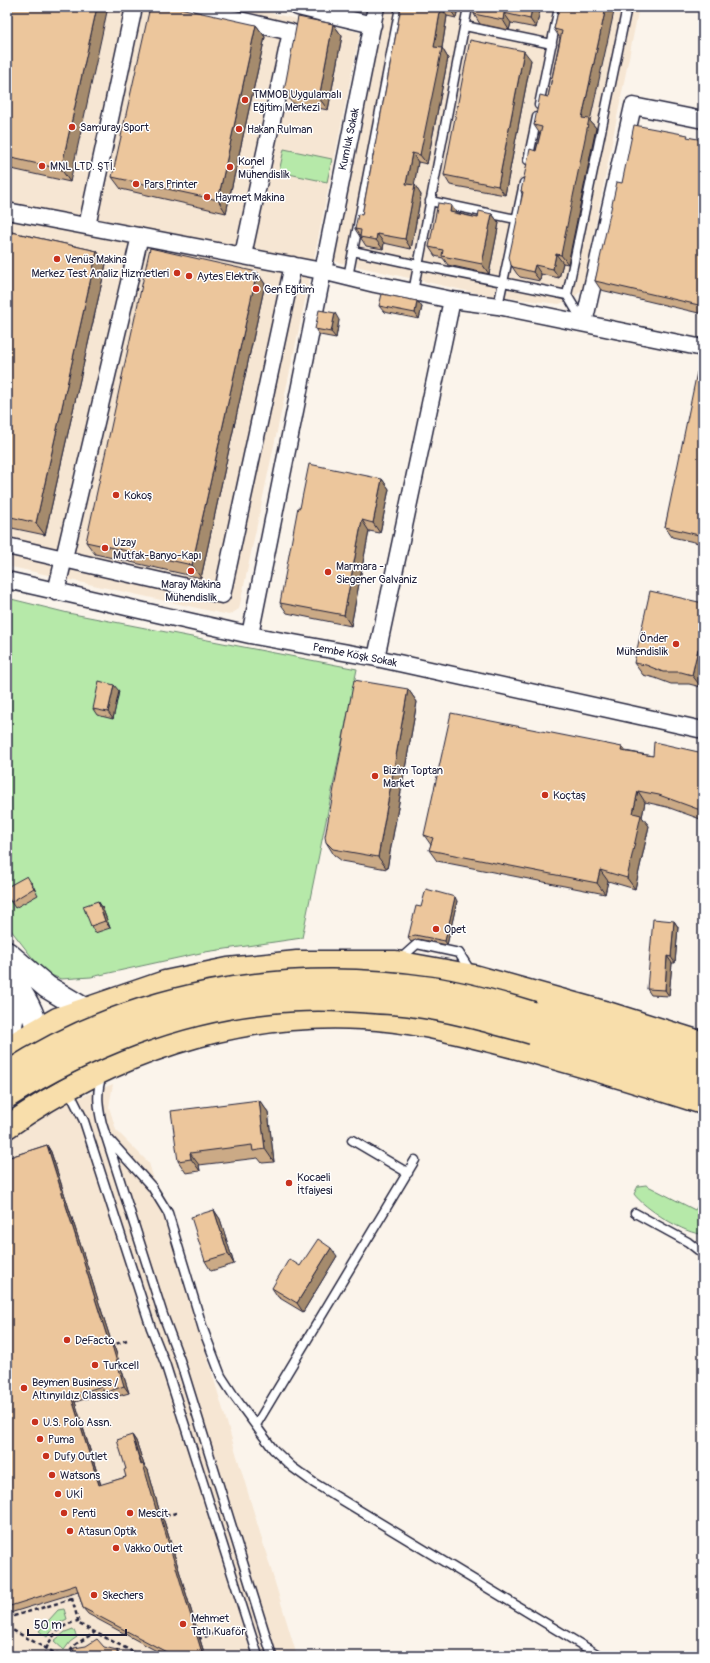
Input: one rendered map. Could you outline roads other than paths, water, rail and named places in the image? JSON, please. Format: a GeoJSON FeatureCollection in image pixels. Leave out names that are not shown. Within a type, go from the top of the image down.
{"type":"FeatureCollection","features":[{"type":"Feature","properties":{"kind":"main road"},"geometry":{"type":"LineString","coordinates":[[7,1048],[57,1019],[165,982],[228,969],[297,962],[396,962],[474,976],[604,1012],[703,1043]]}},
{"type":"Feature","properties":{"kind":"main road"},"geometry":{"type":"LineString","coordinates":[[7,1073],[73,1036],[125,1014],[176,998],[224,988],[284,982],[337,980],[381,982],[431,988],[490,1000],[533,1023],[652,1067],[703,1084]]}},
{"type":"Feature","properties":{"kind":"main road"},"geometry":{"type":"LineString","coordinates":[[165,982],[149,998],[146,1018],[153,1037],[166,1045]]}},
{"type":"Feature","properties":{"kind":"main road"},"geometry":{"type":"LineString","coordinates":[[7,1097],[39,1077],[82,1055],[133,1034],[204,1013],[269,1002],[341,1000],[411,1005],[478,1018],[533,1023],[648,1046],[703,1064]]}},
{"type":"Feature","properties":{"kind":"main road"},"geometry":{"type":"LineString","coordinates":[[84,1009],[99,1018],[107,1034],[109,1056],[104,1069]]}},
{"type":"Feature","properties":{"kind":"main road"},"geometry":{"type":"LineString","coordinates":[[11,1124],[68,1088],[104,1069],[166,1045],[227,1028],[291,1019],[362,1018],[432,1026],[625,1078],[703,1103]]}},
{"type":"Feature","properties":{"kind":"main road"},"geometry":{"type":"LineString","coordinates":[[38,1031],[36,1046],[40,1063],[53,1079],[68,1088]]}},
{"type":"Feature","properties":{"kind":"main road"},"geometry":{"type":"LineString","coordinates":[[7,1080],[15,1091],[17,1102],[11,1124]]}},
{"type":"Feature","properties":{"kind":"street"},"geometry":{"type":"LineString","coordinates":[[87,226],[134,7]]}},
{"type":"Feature","properties":{"kind":"street"},"geometry":{"type":"LineString","coordinates":[[183,7],[291,32],[242,256]]}},
{"type":"Feature","properties":{"kind":"street"},"geometry":{"type":"LineString","coordinates":[[298,7],[373,25]]}},
{"type":"Feature","properties":{"kind":"street","name":"Kumluk Sokak"},"geometry":{"type":"LineString","coordinates":[[250,635],[376,7]]}},
{"type":"Feature","properties":{"kind":"street"},"geometry":{"type":"LineString","coordinates":[[584,322],[633,106],[703,120]]}},
{"type":"Feature","properties":{"kind":"street"},"geometry":{"type":"LineString","coordinates":[[7,211],[293,265],[452,300],[498,306],[584,322],[703,348]]}},
{"type":"Feature","properties":{"kind":"street"},"geometry":{"type":"LineString","coordinates":[[56,592],[140,236]]}},
{"type":"Feature","properties":{"kind":"street"},"geometry":{"type":"LineString","coordinates":[[7,546],[222,595],[293,265]]}},
{"type":"Feature","properties":{"kind":"street"},"geometry":{"type":"LineString","coordinates":[[376,658],[452,300]]}},
{"type":"Feature","properties":{"kind":"street","name":"Pembe Köşk Sokak"},"geometry":{"type":"LineString","coordinates":[[7,580],[250,635],[376,658],[703,730]]}},
{"type":"Feature","properties":{"kind":"street"},"geometry":{"type":"LineString","coordinates":[[7,953],[47,987],[84,1009]]}},
{"type":"Feature","properties":{"kind":"street"},"geometry":{"type":"LineString","coordinates":[[9,977],[34,1014],[38,1031]]}},
{"type":"Feature","properties":{"kind":"street"},"geometry":{"type":"LineString","coordinates":[[7,1036],[13,1020],[14,1004],[9,977]]}},
{"type":"Feature","properties":{"kind":"lane"},"geometry":{"type":"LineString","coordinates":[[348,277],[400,7]]}},
{"type":"Feature","properties":{"kind":"lane"},"geometry":{"type":"LineString","coordinates":[[413,292],[468,7]]}},
{"type":"Feature","properties":{"kind":"lane"},"geometry":{"type":"LineString","coordinates":[[498,306],[559,7]]}},
{"type":"Feature","properties":{"kind":"lane"},"geometry":{"type":"LineString","coordinates":[[584,322],[567,295],[627,7]]}},
{"type":"Feature","properties":{"kind":"lane"},"geometry":{"type":"LineString","coordinates":[[464,26],[552,44]]}},
{"type":"Feature","properties":{"kind":"lane"},"geometry":{"type":"LineString","coordinates":[[430,201],[516,219]]}},
{"type":"Feature","properties":{"kind":"lane"},"geometry":{"type":"LineString","coordinates":[[353,251],[418,266],[567,295]]}},
{"type":"Feature","properties":{"kind":"lane"},"geometry":{"type":"LineString","coordinates":[[515,1048],[535,1061]]}},
{"type":"Feature","properties":{"kind":"lane"},"geometry":{"type":"LineString","coordinates":[[104,1069],[98,1091],[98,1104],[105,1135],[161,1308],[180,1360],[272,1656]]}},
{"type":"Feature","properties":{"kind":"lane"},"geometry":{"type":"LineString","coordinates":[[594,1079],[625,1078]]}},
{"type":"Feature","properties":{"kind":"lane"},"geometry":{"type":"LineString","coordinates":[[68,1088],[84,1121],[151,1328],[168,1370],[258,1656]]}},
{"type":"Feature","properties":{"kind":"lane"},"geometry":{"type":"LineString","coordinates":[[105,1135],[152,1187],[168,1213],[203,1329],[221,1376],[273,1449],[314,1483],[600,1656]]}},
{"type":"Feature","properties":{"kind":"lane"},"geometry":{"type":"LineString","coordinates":[[352,1140],[408,1172]]}},
{"type":"Feature","properties":{"kind":"lane"},"geometry":{"type":"LineString","coordinates":[[256,1425],[415,1160]]}},
{"type":"Feature","properties":{"kind":"lane"},"geometry":{"type":"LineString","coordinates":[[635,1213],[688,1242],[702,1253]]}},
{"type":"Feature","properties":{"kind":"place","name":"TMMOB Uygulamalı Eğitim Merkezi"},"geometry":{"type":"Point","coordinates":[245,100]}},
{"type":"Feature","properties":{"kind":"place","name":"Samuray Sport"},"geometry":{"type":"Point","coordinates":[72,127]}},
{"type":"Feature","properties":{"kind":"place","name":"Hakan Rulman"},"geometry":{"type":"Point","coordinates":[239,129]}},
{"type":"Feature","properties":{"kind":"place","name":"MNL LTD. ŞTİ."},"geometry":{"type":"Point","coordinates":[42,166]}},
{"type":"Feature","properties":{"kind":"place","name":"Konel Mühendislik"},"geometry":{"type":"Point","coordinates":[230,167]}},
{"type":"Feature","properties":{"kind":"place","name":"Pars Printer"},"geometry":{"type":"Point","coordinates":[136,184]}},
{"type":"Feature","properties":{"kind":"place","name":"Haymet Makina"},"geometry":{"type":"Point","coordinates":[207,197]}},
{"type":"Feature","properties":{"kind":"place","name":"Venüs Makina"},"geometry":{"type":"Point","coordinates":[57,259]}},
{"type":"Feature","properties":{"kind":"place","name":"Merkez Test Analiz Hizmetleri"},"geometry":{"type":"Point","coordinates":[177,273]}},
{"type":"Feature","properties":{"kind":"place","name":"Aytes Elektrik"},"geometry":{"type":"Point","coordinates":[189,276]}},
{"type":"Feature","properties":{"kind":"place","name":"Gen Eğitim"},"geometry":{"type":"Point","coordinates":[256,289]}},
{"type":"Feature","properties":{"kind":"place","name":"Kokoş"},"geometry":{"type":"Point","coordinates":[116,495]}},
{"type":"Feature","properties":{"kind":"place","name":"Uzay Mutfak-Banyo-Kapı"},"geometry":{"type":"Point","coordinates":[105,548]}},
{"type":"Feature","properties":{"kind":"place","name":"Maray Makina Mühendislik"},"geometry":{"type":"Point","coordinates":[191,571]}},
{"type":"Feature","properties":{"kind":"place","name":"Marmara - Siegener Galvaniz"},"geometry":{"type":"Point","coordinates":[328,572]}},
{"type":"Feature","properties":{"kind":"place","name":"Önder Mühendislik"},"geometry":{"type":"Point","coordinates":[676,644]}},
{"type":"Feature","properties":{"kind":"place","name":"Bizim Toptan Market"},"geometry":{"type":"Point","coordinates":[375,776]}},
{"type":"Feature","properties":{"kind":"place","name":"Koçtaş"},"geometry":{"type":"Point","coordinates":[545,795]}},
{"type":"Feature","properties":{"kind":"place","name":"Opet"},"geometry":{"type":"Point","coordinates":[436,929]}},
{"type":"Feature","properties":{"kind":"place","name":"Kocaeli İtfaiyesi"},"geometry":{"type":"Point","coordinates":[289,1183]}},
{"type":"Feature","properties":{"kind":"place","name":"DeFacto"},"geometry":{"type":"Point","coordinates":[67,1340]}},
{"type":"Feature","properties":{"kind":"place","name":"Turkcell"},"geometry":{"type":"Point","coordinates":[95,1365]}},
{"type":"Feature","properties":{"kind":"place","name":"Beymen Business / Altınyıldız Classics"},"geometry":{"type":"Point","coordinates":[24,1388]}},
{"type":"Feature","properties":{"kind":"place","name":"U.S. Polo Assn."},"geometry":{"type":"Point","coordinates":[35,1422]}},
{"type":"Feature","properties":{"kind":"place","name":"Puma"},"geometry":{"type":"Point","coordinates":[40,1439]}},
{"type":"Feature","properties":{"kind":"place","name":"Dufy Outlet"},"geometry":{"type":"Point","coordinates":[46,1456]}},
{"type":"Feature","properties":{"kind":"place","name":"Watsons"},"geometry":{"type":"Point","coordinates":[52,1475]}},
{"type":"Feature","properties":{"kind":"place","name":"UKİ"},"geometry":{"type":"Point","coordinates":[58,1494]}},
{"type":"Feature","properties":{"kind":"place","name":"Penti"},"geometry":{"type":"Point","coordinates":[64,1513]}},
{"type":"Feature","properties":{"kind":"place","name":"Mescit"},"geometry":{"type":"Point","coordinates":[130,1513]}},
{"type":"Feature","properties":{"kind":"place","name":"Atasun Optik"},"geometry":{"type":"Point","coordinates":[70,1531]}},
{"type":"Feature","properties":{"kind":"place","name":"Vakko Outlet"},"geometry":{"type":"Point","coordinates":[116,1548]}},
{"type":"Feature","properties":{"kind":"place","name":"Skechers"},"geometry":{"type":"Point","coordinates":[94,1595]}},
{"type":"Feature","properties":{"kind":"place","name":"Mehmet Tatlı Kuaför"},"geometry":{"type":"Point","coordinates":[183,1624]}}]}
